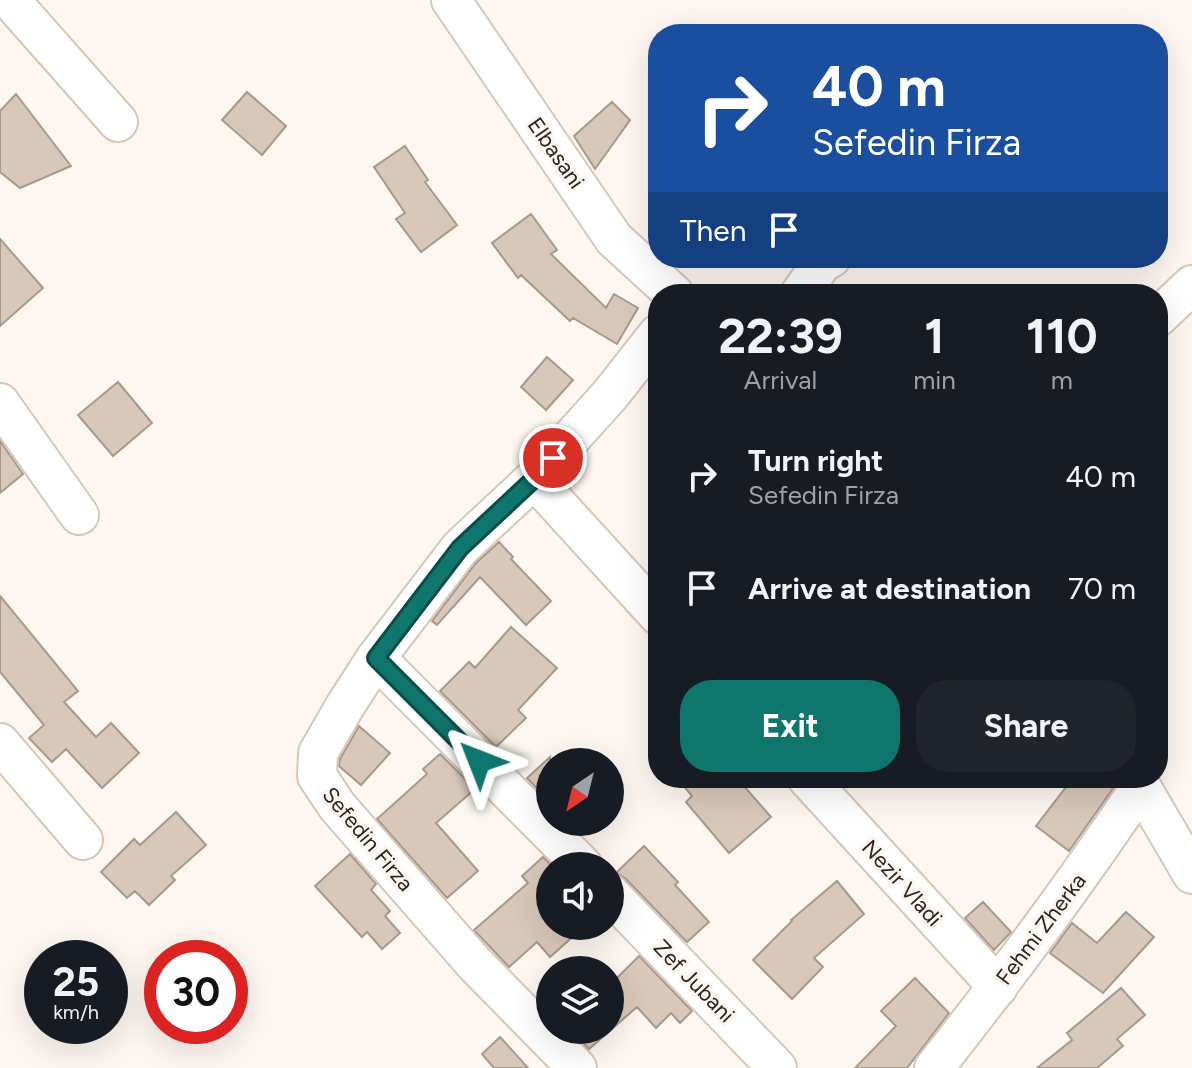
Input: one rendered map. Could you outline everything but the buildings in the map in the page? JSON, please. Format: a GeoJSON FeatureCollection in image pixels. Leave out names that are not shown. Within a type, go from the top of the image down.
{"type":"FeatureCollection","features":[{"type":"Feature","properties":{"kind":"street"},"geometry":{"type":"LineString","coordinates":[[10,0],[118,122]]}},
{"type":"Feature","properties":{"kind":"street","name":"Elbasani"},"geometry":{"type":"LineString","coordinates":[[451,0],[614,239],[663,284]]}},
{"type":"Feature","properties":{"kind":"street"},"geometry":{"type":"LineString","coordinates":[[1168,308],[1192,285]]}},
{"type":"Feature","properties":{"kind":"street","name":"Sefedin Firza"},"geometry":{"type":"LineString","coordinates":[[577,1068],[474,963],[337,806],[317,776],[318,753],[376,658],[460,548],[534,479],[610,395],[648,347]]}},
{"type":"Feature","properties":{"kind":"street"},"geometry":{"type":"LineString","coordinates":[[0,403],[79,515]]}},
{"type":"Feature","properties":{"kind":"street"},"geometry":{"type":"LineString","coordinates":[[534,479],[648,604]]}},
{"type":"Feature","properties":{"kind":"street"},"geometry":{"type":"LineString","coordinates":[[376,658],[569,852]]}},
{"type":"Feature","properties":{"kind":"street"},"geometry":{"type":"LineString","coordinates":[[0,743],[83,840]]}},
{"type":"Feature","properties":{"kind":"street","name":"Nezir Vladi"},"geometry":{"type":"LineString","coordinates":[[816,788],[998,987]]}},
{"type":"Feature","properties":{"kind":"street","name":"Fehmi Zherka"},"geometry":{"type":"LineString","coordinates":[[934,1068],[1088,866],[1135,788]]}},
{"type":"Feature","properties":{"kind":"street"},"geometry":{"type":"LineString","coordinates":[[1142,788],[1192,874]]}},
{"type":"Feature","properties":{"kind":"street","name":"Zef Jubani"},"geometry":{"type":"LineString","coordinates":[[624,909],[777,1068]]}},
{"type":"Feature","properties":{"kind":"route"},"geometry":{"type":"LineString","coordinates":[[479,761],[376,658],[460,548],[553,458]]}}]}
